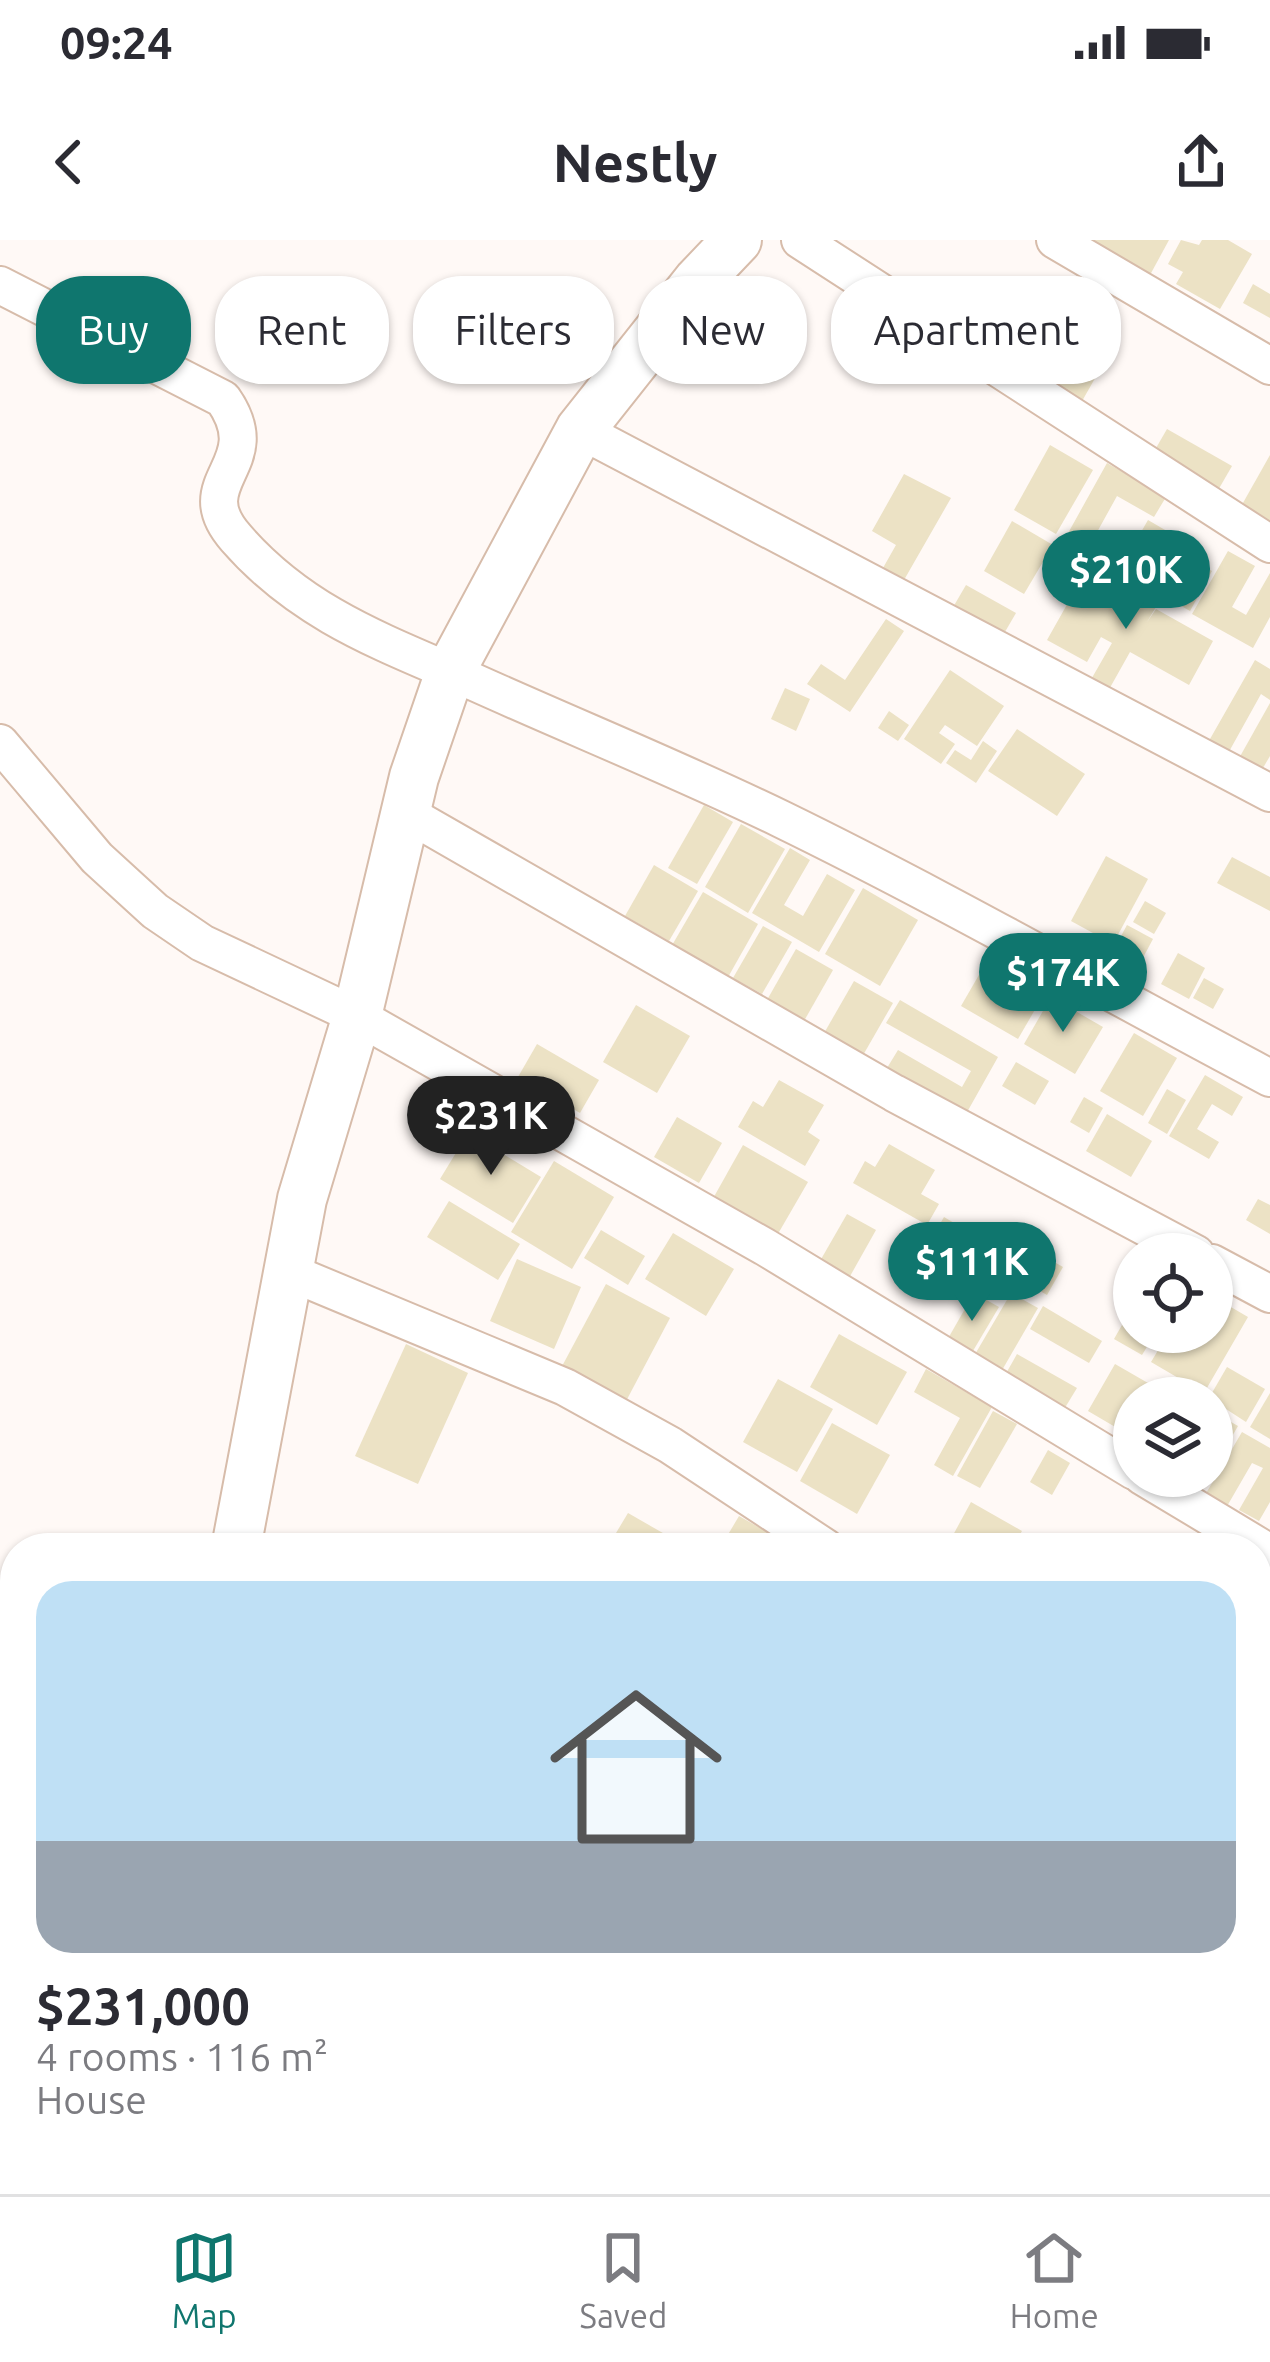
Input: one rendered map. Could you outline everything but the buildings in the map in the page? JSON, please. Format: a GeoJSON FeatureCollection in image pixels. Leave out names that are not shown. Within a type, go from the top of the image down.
{"type":"FeatureCollection","features":[{"type":"Feature","properties":{"kind":"street"},"geometry":{"type":"LineString","coordinates":[[239,1533],[302,1199],[357,1016],[406,813],[450,671],[580,430],[698,281],[737,240]]}},
{"type":"Feature","properties":{"kind":"street"},"geometry":{"type":"LineString","coordinates":[[800,240],[1270,544]]}},
{"type":"Feature","properties":{"kind":"street"},"geometry":{"type":"LineString","coordinates":[[1055,240],[1270,366]]}},
{"type":"Feature","properties":{"kind":"street"},"geometry":{"type":"LineString","coordinates":[[0,285],[223,399],[241,424],[241,443],[220,486],[220,514],[234,536],[274,575],[360,636],[450,671],[776,817],[1270,1078]]}},
{"type":"Feature","properties":{"kind":"street"},"geometry":{"type":"LineString","coordinates":[[580,430],[1270,793]]}},
{"type":"Feature","properties":{"kind":"street"},"geometry":{"type":"LineString","coordinates":[[0,742],[45,802],[155,911],[252,970],[357,1016],[765,1247],[1113,1458]]}},
{"type":"Feature","properties":{"kind":"street"},"geometry":{"type":"LineString","coordinates":[[406,813],[894,1093],[1157,1233]]}},
{"type":"Feature","properties":{"kind":"street"},"geometry":{"type":"LineString","coordinates":[[289,1272],[603,1407],[802,1533]]}},
{"type":"Feature","properties":{"kind":"street"},"geometry":{"type":"LineString","coordinates":[[1233,1274],[1270,1294]]}},
{"type":"Feature","properties":{"kind":"street"},"geometry":{"type":"LineString","coordinates":[[1177,1497],[1238,1533]]}}]}
